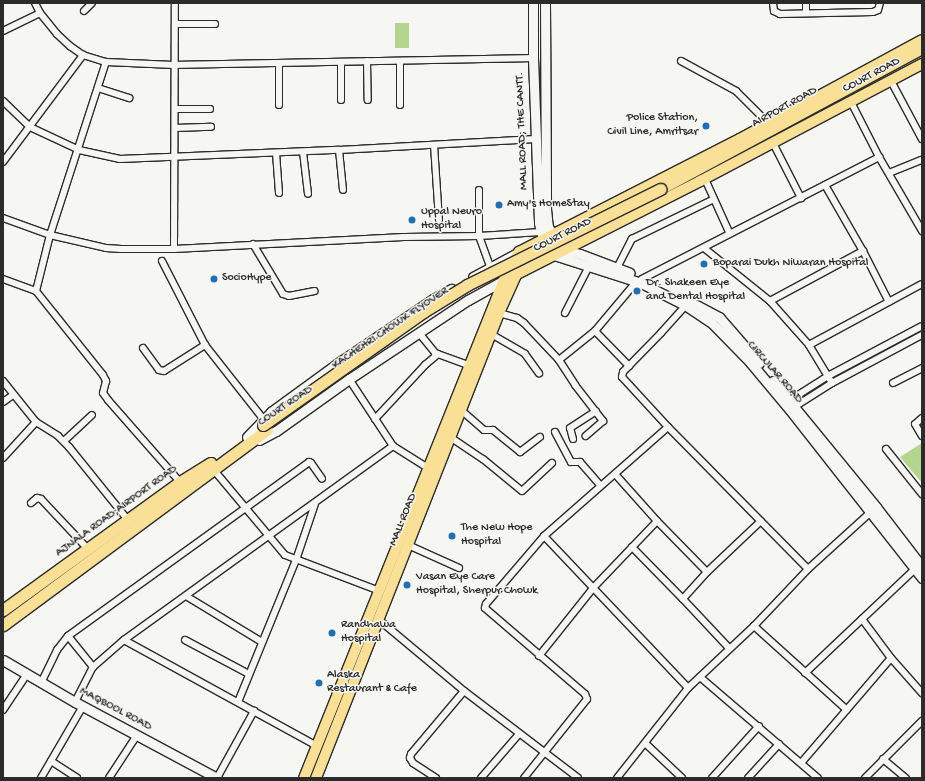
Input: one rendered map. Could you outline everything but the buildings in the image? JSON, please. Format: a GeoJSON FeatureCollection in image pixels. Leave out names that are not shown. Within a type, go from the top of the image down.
{"type":"FeatureCollection","features":[{"type":"Feature","properties":{"kind":"highway","name":"AIRPORT ROAD"},"geometry":{"type":"LineString","coordinates":[[661,192],[922,48]]}},
{"type":"Feature","properties":{"kind":"highway","name":"AIRPORT ROAD"},"geometry":{"type":"LineString","coordinates":[[661,192],[922,56]]}},
{"type":"Feature","properties":{"kind":"highway","name":"KACHEHRI CHOWK FLYOVER"},"geometry":{"type":"LineString","coordinates":[[247,437],[423,312],[467,285],[661,192]]}},
{"type":"Feature","properties":{"kind":"highway","name":"KACHEHRI CHOWK FLYOVER"},"geometry":{"type":"LineString","coordinates":[[230,456],[265,425]]}},
{"type":"Feature","properties":{"kind":"highway","name":"AJNALA ROAD;AIRPORT ROAD"},"geometry":{"type":"LineString","coordinates":[[3,610],[180,482],[247,437]]}},
{"type":"Feature","properties":{"kind":"highway"},"geometry":{"type":"LineString","coordinates":[[3,625],[230,456]]}},
{"type":"Feature","properties":{"kind":"main road","name":"MALL ROAD; THE CANTT."},"geometry":{"type":"LineString","coordinates":[[533,3],[533,58],[538,211],[554,255]]}},
{"type":"Feature","properties":{"kind":"main road","name":"MALL ROAD; THE CANTT."},"geometry":{"type":"LineString","coordinates":[[545,3],[546,214],[548,227],[546,235]]}},
{"type":"Feature","properties":{"kind":"main road","name":"COURT ROAD"},"geometry":{"type":"LineString","coordinates":[[265,425],[341,361],[433,299],[519,252],[546,235],[769,124],[922,40]]}},
{"type":"Feature","properties":{"kind":"main road","name":"COURT ROAD"},"geometry":{"type":"LineString","coordinates":[[230,456],[276,432],[349,379],[468,300],[517,273],[705,179],[922,64]]}},
{"type":"Feature","properties":{"kind":"main road","name":"MALL ROAD; THE CANTT."},"geometry":{"type":"LineString","coordinates":[[546,235],[563,250]]}},
{"type":"Feature","properties":{"kind":"main road","name":"CIRCULAR ROAD"},"geometry":{"type":"LineString","coordinates":[[563,250],[617,268],[639,280],[719,317],[874,509],[919,568],[922,578]]}},
{"type":"Feature","properties":{"kind":"main road","name":"MALL ROAD"},"geometry":{"type":"LineString","coordinates":[[304,778],[504,280],[519,252]]}},
{"type":"Feature","properties":{"kind":"main road","name":"CIRCULAR ROAD"},"geometry":{"type":"LineString","coordinates":[[554,255],[639,280]]}},
{"type":"Feature","properties":{"kind":"main road","name":"MALL ROAD"},"geometry":{"type":"LineString","coordinates":[[316,778],[499,313],[517,273]]}},
{"type":"Feature","properties":{"kind":"main road","name":"MAQBOOL ROAD"},"geometry":{"type":"LineString","coordinates":[[3,660],[79,704],[217,778]]}},
{"type":"Feature","properties":{"kind":"street"},"geometry":{"type":"LineString","coordinates":[[35,3],[40,13],[57,34],[83,55],[106,62],[174,65],[533,58]]}},
{"type":"Feature","properties":{"kind":"street"},"geometry":{"type":"LineString","coordinates":[[84,11],[92,3]]}},
{"type":"Feature","properties":{"kind":"street"},"geometry":{"type":"LineString","coordinates":[[174,249],[175,3]]}},
{"type":"Feature","properties":{"kind":"street"},"geometry":{"type":"LineString","coordinates":[[773,3],[775,13],[873,12],[878,10],[880,3]]}},
{"type":"Feature","properties":{"kind":"street"},"geometry":{"type":"LineString","coordinates":[[806,3],[806,12]]}},
{"type":"Feature","properties":{"kind":"street"},"geometry":{"type":"LineString","coordinates":[[3,31],[40,13]]}},
{"type":"Feature","properties":{"kind":"street"},"geometry":{"type":"LineString","coordinates":[[175,24],[215,24]]}},
{"type":"Feature","properties":{"kind":"street"},"geometry":{"type":"LineString","coordinates":[[3,162],[83,55]]}},
{"type":"Feature","properties":{"kind":"street"},"geometry":{"type":"LineString","coordinates":[[681,60],[736,91],[769,124]]}},
{"type":"Feature","properties":{"kind":"street"},"geometry":{"type":"LineString","coordinates":[[368,61],[368,100]]}},
{"type":"Feature","properties":{"kind":"street"},"geometry":{"type":"LineString","coordinates":[[400,61],[400,105]]}},
{"type":"Feature","properties":{"kind":"street"},"geometry":{"type":"LineString","coordinates":[[36,290],[50,235],[79,150],[106,62]]}},
{"type":"Feature","properties":{"kind":"street"},"geometry":{"type":"LineString","coordinates":[[341,62],[341,100]]}},
{"type":"Feature","properties":{"kind":"street"},"geometry":{"type":"LineString","coordinates":[[278,105],[279,63]]}},
{"type":"Feature","properties":{"kind":"street"},"geometry":{"type":"LineString","coordinates":[[891,80],[922,139]]}},
{"type":"Feature","properties":{"kind":"street"},"geometry":{"type":"LineString","coordinates":[[98,88],[129,98]]}},
{"type":"Feature","properties":{"kind":"street"},"geometry":{"type":"LineString","coordinates":[[3,101],[30,127],[79,150],[120,159],[303,152],[536,139]]}},
{"type":"Feature","properties":{"kind":"street"},"geometry":{"type":"LineString","coordinates":[[851,102],[879,157],[922,232]]}},
{"type":"Feature","properties":{"kind":"street"},"geometry":{"type":"LineString","coordinates":[[175,109],[210,109]]}},
{"type":"Feature","properties":{"kind":"street"},"geometry":{"type":"LineString","coordinates":[[915,127],[922,123]]}},
{"type":"Feature","properties":{"kind":"street"},"geometry":{"type":"LineString","coordinates":[[175,128],[211,127]]}},
{"type":"Feature","properties":{"kind":"street"},"geometry":{"type":"LineString","coordinates":[[773,143],[801,198]]}},
{"type":"Feature","properties":{"kind":"street"},"geometry":{"type":"LineString","coordinates":[[434,145],[439,220]]}},
{"type":"Feature","properties":{"kind":"street"},"geometry":{"type":"LineString","coordinates":[[339,150],[343,190]]}},
{"type":"Feature","properties":{"kind":"street"},"geometry":{"type":"LineString","coordinates":[[303,152],[308,194]]}},
{"type":"Feature","properties":{"kind":"street"},"geometry":{"type":"LineString","coordinates":[[276,153],[279,193]]}},
{"type":"Feature","properties":{"kind":"street"},"geometry":{"type":"LineString","coordinates":[[559,360],[595,331],[639,280],[879,157]]}},
{"type":"Feature","properties":{"kind":"street"},"geometry":{"type":"LineString","coordinates":[[889,173],[922,160]]}},
{"type":"Feature","properties":{"kind":"street"},"geometry":{"type":"LineString","coordinates":[[705,179],[730,234]]}},
{"type":"Feature","properties":{"kind":"street"},"geometry":{"type":"LineString","coordinates":[[825,186],[863,251],[889,302]]}},
{"type":"Feature","properties":{"kind":"street"},"geometry":{"type":"LineString","coordinates":[[478,190],[479,236],[490,267]]}},
{"type":"Feature","properties":{"kind":"street"},"geometry":{"type":"LineString","coordinates":[[617,268],[632,239],[714,199]]}},
{"type":"Feature","properties":{"kind":"street"},"geometry":{"type":"LineString","coordinates":[[914,217],[922,214]]}},
{"type":"Feature","properties":{"kind":"street"},"geometry":{"type":"LineString","coordinates":[[3,218],[50,235],[114,249],[174,249],[404,237],[546,235]]}},
{"type":"Feature","properties":{"kind":"street"},"geometry":{"type":"LineString","coordinates":[[253,244],[283,294],[289,296],[315,291]]}},
{"type":"Feature","properties":{"kind":"street"},"geometry":{"type":"LineString","coordinates":[[704,248],[770,301],[809,345],[832,383]]}},
{"type":"Feature","properties":{"kind":"street"},"geometry":{"type":"LineString","coordinates":[[770,301],[863,251]]}},
{"type":"Feature","properties":{"kind":"street"},"geometry":{"type":"LineString","coordinates":[[162,261],[205,345],[265,425]]}},
{"type":"Feature","properties":{"kind":"street"},"geometry":{"type":"LineString","coordinates":[[565,313],[589,266]]}},
{"type":"Feature","properties":{"kind":"street"},"geometry":{"type":"LineString","coordinates":[[3,279],[36,290],[103,375],[106,381],[104,393],[108,400],[180,482]]}},
{"type":"Feature","properties":{"kind":"street"},"geometry":{"type":"LineString","coordinates":[[809,345],[922,284]]}},
{"type":"Feature","properties":{"kind":"street"},"geometry":{"type":"LineString","coordinates":[[687,303],[661,333],[623,372],[623,378],[668,427],[808,569]]}},
{"type":"Feature","properties":{"kind":"street"},"geometry":{"type":"LineString","coordinates":[[499,313],[517,318],[524,323],[559,360],[575,385],[596,411],[603,422],[586,436]]}},
{"type":"Feature","properties":{"kind":"street"},"geometry":{"type":"LineString","coordinates":[[790,405],[828,376],[922,326]]}},
{"type":"Feature","properties":{"kind":"street"},"geometry":{"type":"LineString","coordinates":[[595,331],[629,366]]}},
{"type":"Feature","properties":{"kind":"street"},"geometry":{"type":"LineString","coordinates":[[419,332],[432,350],[438,354],[470,366]]}},
{"type":"Feature","properties":{"kind":"street"},"geometry":{"type":"LineString","coordinates":[[491,334],[525,354],[539,373]]}},
{"type":"Feature","properties":{"kind":"street"},"geometry":{"type":"LineString","coordinates":[[790,405],[922,336]]}},
{"type":"Feature","properties":{"kind":"street"},"geometry":{"type":"LineString","coordinates":[[143,348],[159,370],[164,371],[205,345]]}},
{"type":"Feature","properties":{"kind":"street"},"geometry":{"type":"LineString","coordinates":[[375,418],[425,365],[438,354]]}},
{"type":"Feature","properties":{"kind":"street"},"geometry":{"type":"LineString","coordinates":[[892,384],[922,368]]}},
{"type":"Feature","properties":{"kind":"street"},"geometry":{"type":"LineString","coordinates":[[349,379],[393,446],[428,468]]}},
{"type":"Feature","properties":{"kind":"street"},"geometry":{"type":"LineString","coordinates":[[3,381],[36,422],[64,441],[128,520]]}},
{"type":"Feature","properties":{"kind":"street"},"geometry":{"type":"LineString","coordinates":[[3,402],[13,395]]}},
{"type":"Feature","properties":{"kind":"street"},"geometry":{"type":"LineString","coordinates":[[461,410],[484,430],[493,430],[520,452],[540,437]]}},
{"type":"Feature","properties":{"kind":"street"},"geometry":{"type":"LineString","coordinates":[[573,439],[570,428],[596,411]]}},
{"type":"Feature","properties":{"kind":"street"},"geometry":{"type":"LineString","coordinates":[[64,441],[92,416]]}},
{"type":"Feature","properties":{"kind":"street"},"geometry":{"type":"LineString","coordinates":[[922,418],[915,424],[922,436]]}},
{"type":"Feature","properties":{"kind":"street"},"geometry":{"type":"LineString","coordinates":[[3,458],[36,422]]}},
{"type":"Feature","properties":{"kind":"street"},"geometry":{"type":"LineString","coordinates":[[524,778],[545,754],[587,699],[585,694],[485,608],[486,604],[544,536],[600,485],[615,474],[668,427]]}},
{"type":"Feature","properties":{"kind":"street"},"geometry":{"type":"LineString","coordinates":[[555,432],[571,462],[580,462],[600,485]]}},
{"type":"Feature","properties":{"kind":"street"},"geometry":{"type":"LineString","coordinates":[[450,437],[483,460],[522,491],[552,463]]}},
{"type":"Feature","properties":{"kind":"street"},"geometry":{"type":"LineString","coordinates":[[40,778],[51,760],[79,704],[93,667],[124,640],[315,504],[393,446]]}},
{"type":"Feature","properties":{"kind":"street"},"geometry":{"type":"LineString","coordinates":[[886,449],[922,494]]}},
{"type":"Feature","properties":{"kind":"street"},"geometry":{"type":"LineString","coordinates":[[41,683],[57,650],[68,636],[309,462],[322,479]]}},
{"type":"Feature","properties":{"kind":"street"},"geometry":{"type":"LineString","coordinates":[[213,469],[282,552],[296,560],[380,591]]}},
{"type":"Feature","properties":{"kind":"street"},"geometry":{"type":"LineString","coordinates":[[615,474],[657,521],[707,572]]}},
{"type":"Feature","properties":{"kind":"street"},"geometry":{"type":"LineString","coordinates":[[32,503],[37,498],[41,499],[87,548]]}},
{"type":"Feature","properties":{"kind":"street"},"geometry":{"type":"LineString","coordinates":[[238,702],[296,560],[315,504]]}},
{"type":"Feature","properties":{"kind":"street"},"geometry":{"type":"LineString","coordinates":[[616,778],[688,688],[754,626],[808,569],[874,509]]}},
{"type":"Feature","properties":{"kind":"street"},"geometry":{"type":"LineString","coordinates":[[539,656],[594,587],[657,521]]}},
{"type":"Feature","properties":{"kind":"street"},"geometry":{"type":"LineString","coordinates":[[683,599],[707,572],[761,521]]}},
{"type":"Feature","properties":{"kind":"street"},"geometry":{"type":"LineString","coordinates":[[544,536],[594,587],[688,688]]}},
{"type":"Feature","properties":{"kind":"street"},"geometry":{"type":"LineString","coordinates":[[408,545],[459,568]]}},
{"type":"Feature","properties":{"kind":"street"},"geometry":{"type":"LineString","coordinates":[[632,547],[729,648]]}},
{"type":"Feature","properties":{"kind":"street"},"geometry":{"type":"LineString","coordinates":[[805,673],[919,568]]}},
{"type":"Feature","properties":{"kind":"street"},"geometry":{"type":"LineString","coordinates":[[186,596],[262,642]]}},
{"type":"Feature","properties":{"kind":"street"},"geometry":{"type":"LineString","coordinates":[[378,619],[519,734],[578,778]]}},
{"type":"Feature","properties":{"kind":"street"},"geometry":{"type":"LineString","coordinates":[[862,620],[891,658],[922,693]]}},
{"type":"Feature","properties":{"kind":"street"},"geometry":{"type":"LineString","coordinates":[[754,626],[847,710]]}},
{"type":"Feature","properties":{"kind":"street"},"geometry":{"type":"LineString","coordinates":[[68,636],[93,667]]}},
{"type":"Feature","properties":{"kind":"street"},"geometry":{"type":"LineString","coordinates":[[124,640],[317,746]]}},
{"type":"Feature","properties":{"kind":"street"},"geometry":{"type":"LineString","coordinates":[[185,640],[249,674]]}},
{"type":"Feature","properties":{"kind":"street"},"geometry":{"type":"LineString","coordinates":[[801,763],[891,658]]}},
{"type":"Feature","properties":{"kind":"street"},"geometry":{"type":"LineString","coordinates":[[3,710],[27,674]]}},
{"type":"Feature","properties":{"kind":"street"},"geometry":{"type":"LineString","coordinates":[[700,677],[818,778]]}},
{"type":"Feature","properties":{"kind":"street"},"geometry":{"type":"LineString","coordinates":[[436,778],[413,763],[410,758],[411,754],[464,690]]}},
{"type":"Feature","properties":{"kind":"street"},"geometry":{"type":"LineString","coordinates":[[217,778],[254,711]]}},
{"type":"Feature","properties":{"kind":"street"},"geometry":{"type":"LineString","coordinates":[[865,778],[922,721]]}},
{"type":"Feature","properties":{"kind":"street"},"geometry":{"type":"LineString","coordinates":[[712,778],[759,726]]}},
{"type":"Feature","properties":{"kind":"street"},"geometry":{"type":"LineString","coordinates":[[481,778],[519,734]]}},
{"type":"Feature","properties":{"kind":"street"},"geometry":{"type":"LineString","coordinates":[[109,778],[137,735]]}},
{"type":"Feature","properties":{"kind":"street"},"geometry":{"type":"LineString","coordinates":[[645,743],[682,778]]}},
{"type":"Feature","properties":{"kind":"street"},"geometry":{"type":"LineString","coordinates":[[749,778],[779,744]]}},
{"type":"Feature","properties":{"kind":"street"},"geometry":{"type":"LineString","coordinates":[[883,759],[906,778]]}},
{"type":"Feature","properties":{"kind":"street"},"geometry":{"type":"LineString","coordinates":[[51,760],[77,778]]}},
{"type":"Feature","properties":{"kind":"green space"},"geometry":{"type":"Polygon","coordinates":[[[395,23],[409,23],[409,48],[395,48],[395,23]]]}},
{"type":"Feature","properties":{"kind":"green space"},"geometry":{"type":"Polygon","coordinates":[[[922,443],[922,483],[900,457],[922,443]]]}},
{"type":"Feature","properties":{"kind":"place","name":"Police Station, Civil Line, Amritsar"},"geometry":{"type":"Point","coordinates":[706,126]}},
{"type":"Feature","properties":{"kind":"place","name":"Amy's HomeStay"},"geometry":{"type":"Point","coordinates":[499,205]}},
{"type":"Feature","properties":{"kind":"place","name":"Uppal Neuro Hospital"},"geometry":{"type":"Point","coordinates":[412,220]}},
{"type":"Feature","properties":{"kind":"place","name":"Boparai Dukh Niwaran Hospital"},"geometry":{"type":"Point","coordinates":[704,264]}},
{"type":"Feature","properties":{"kind":"place","name":"SocioHype"},"geometry":{"type":"Point","coordinates":[214,279]}},
{"type":"Feature","properties":{"kind":"place","name":"Dr. Shakeen Eye and Dental Hospital"},"geometry":{"type":"Point","coordinates":[637,291]}},
{"type":"Feature","properties":{"kind":"place","name":"The New Hope Hospital"},"geometry":{"type":"Point","coordinates":[452,536]}},
{"type":"Feature","properties":{"kind":"place","name":"Vasan Eye Care Hospital, Sherpur Chowk"},"geometry":{"type":"Point","coordinates":[407,585]}},
{"type":"Feature","properties":{"kind":"place","name":"Randhawa Hospital"},"geometry":{"type":"Point","coordinates":[332,633]}},
{"type":"Feature","properties":{"kind":"place","name":"Alaska Restaurant & Cafe"},"geometry":{"type":"Point","coordinates":[319,683]}}]}
